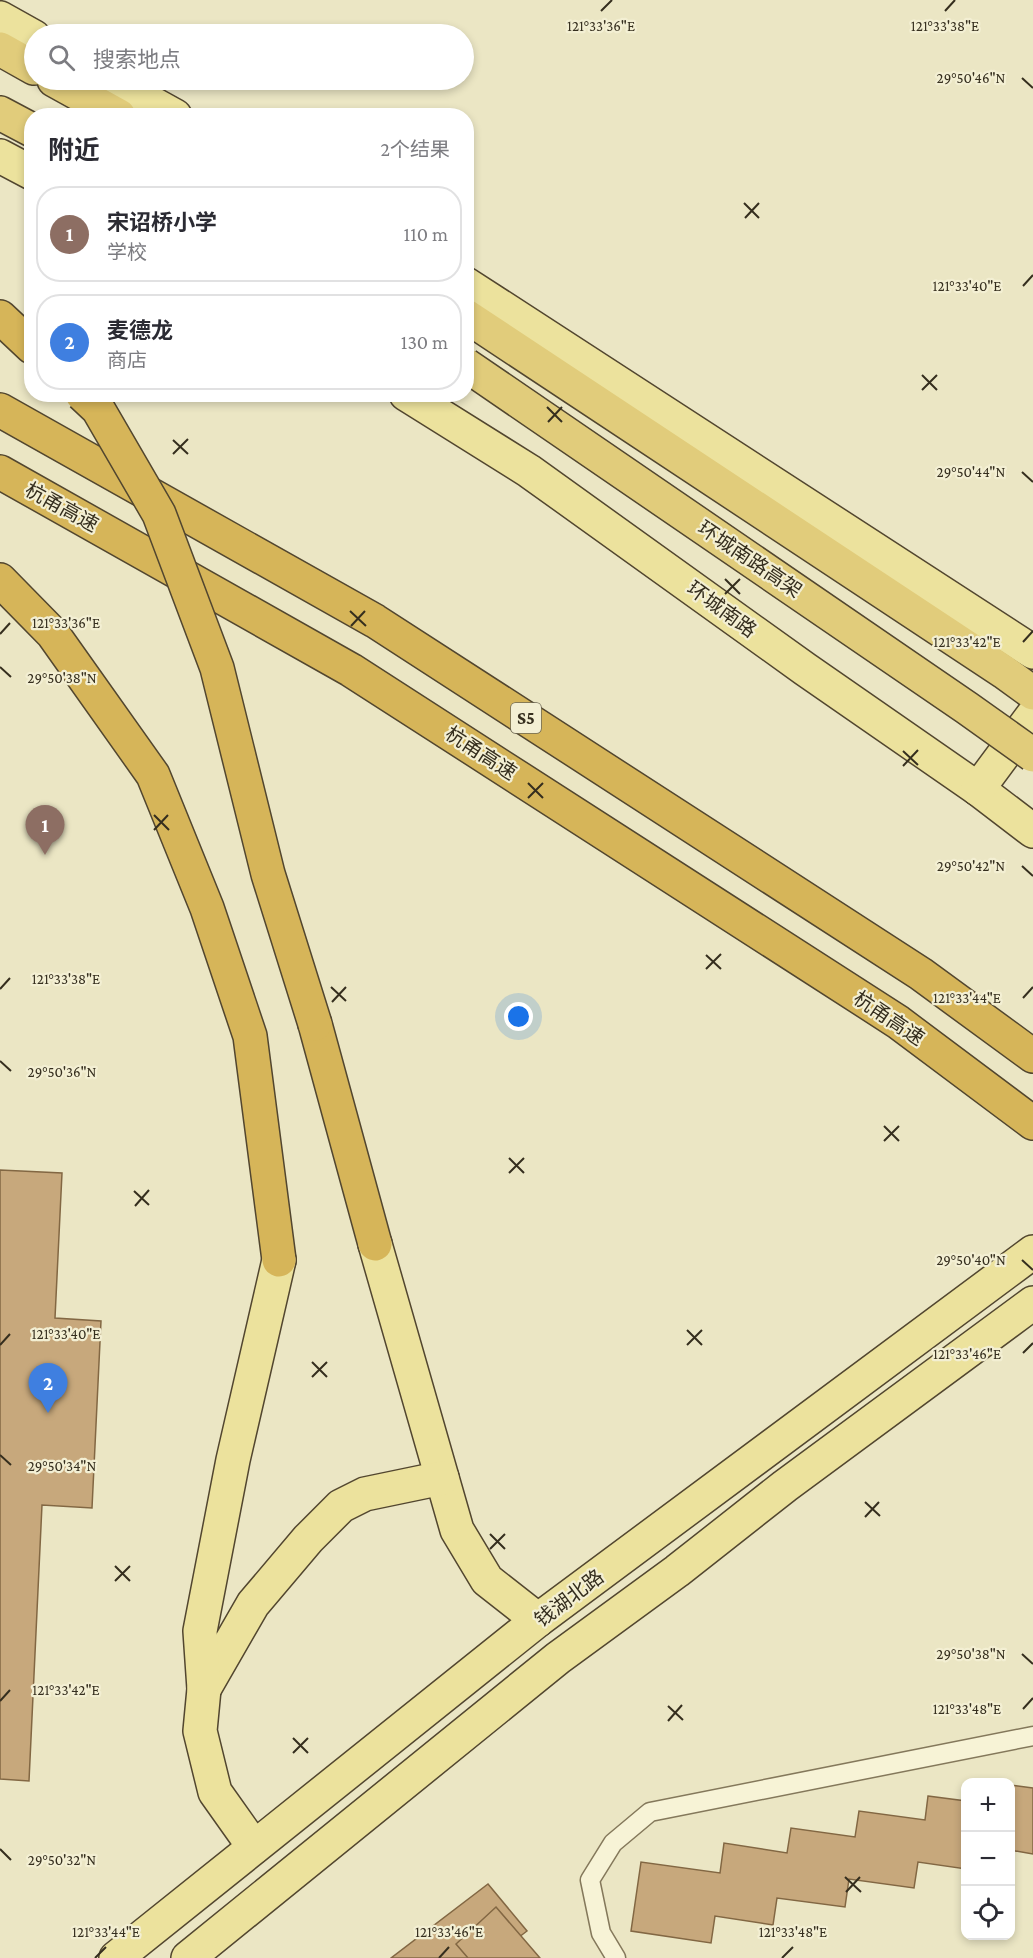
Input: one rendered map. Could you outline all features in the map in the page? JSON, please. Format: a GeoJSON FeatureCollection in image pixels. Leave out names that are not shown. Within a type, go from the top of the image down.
{"type":"FeatureCollection","features":[{"type":"Feature","properties":{"kind":"highway"},"geometry":{"type":"LineString","coordinates":[[0,49],[24,62]]}},
{"type":"Feature","properties":{"kind":"highway"},"geometry":{"type":"LineString","coordinates":[[72,90],[105,108]]}},
{"type":"Feature","properties":{"kind":"highway"},"geometry":{"type":"LineString","coordinates":[[0,113],[24,126]]}},
{"type":"Feature","properties":{"kind":"highway"},"geometry":{"type":"LineString","coordinates":[[0,317],[24,340]]}},
{"type":"Feature","properties":{"kind":"highway"},"geometry":{"type":"LineString","coordinates":[[474,321],[1033,693]]}},
{"type":"Feature","properties":{"kind":"highway","name":"环城南路高架"},"geometry":{"type":"LineString","coordinates":[[474,370],[1033,755]]}},
{"type":"Feature","properties":{"kind":"highway"},"geometry":{"type":"LineString","coordinates":[[91,402],[98,409],[159,514],[217,668],[268,874],[315,1024],[375,1244]]}},
{"type":"Feature","properties":{"kind":"highway","name":"S5"},"geometry":{"type":"LineString","coordinates":[[0,410],[375,621],[921,974],[1033,1056]]}},
{"type":"Feature","properties":{"kind":"highway","name":"杭甬高速"},"geometry":{"type":"LineString","coordinates":[[0,472],[351,670],[898,1022],[1033,1123]]}},
{"type":"Feature","properties":{"kind":"highway"},"geometry":{"type":"LineString","coordinates":[[0,580],[53,634],[153,776],[207,908],[250,1036],[279,1260]]}},
{"type":"Feature","properties":{"kind":"main road"},"geometry":{"type":"LineString","coordinates":[[0,18],[24,31]]}},
{"type":"Feature","properties":{"kind":"main road"},"geometry":{"type":"LineString","coordinates":[[129,90],[161,108]]}},
{"type":"Feature","properties":{"kind":"main road"},"geometry":{"type":"LineString","coordinates":[[0,156],[24,169]]}},
{"type":"Feature","properties":{"kind":"main road"},"geometry":{"type":"LineString","coordinates":[[474,289],[1033,652]]}},
{"type":"Feature","properties":{"kind":"main road","name":"环城南路"},"geometry":{"type":"LineString","coordinates":[[419,402],[529,471],[805,669],[978,789],[1033,831]]}},
{"type":"Feature","properties":{"kind":"main road"},"geometry":{"type":"LineString","coordinates":[[978,789],[1033,715]]}},
{"type":"Feature","properties":{"kind":"main road"},"geometry":{"type":"LineString","coordinates":[[375,1244],[457,1530],[487,1580],[538,1620]]}},
{"type":"Feature","properties":{"kind":"main road","name":"钱湖北路"},"geometry":{"type":"LineString","coordinates":[[116,1958],[538,1620],[1033,1252]]}},
{"type":"Feature","properties":{"kind":"main road"},"geometry":{"type":"LineString","coordinates":[[254,1847],[215,1792],[200,1731],[204,1689],[200,1631],[233,1460],[279,1260]]}},
{"type":"Feature","properties":{"kind":"main road","name":"钱湖北路"},"geometry":{"type":"LineString","coordinates":[[188,1958],[558,1658],[677,1571],[785,1486],[1033,1304]]}},
{"type":"Feature","properties":{"kind":"main road"},"geometry":{"type":"LineString","coordinates":[[204,1689],[253,1604],[308,1539],[341,1506],[365,1494],[442,1478]]}},
{"type":"Feature","properties":{"kind":"lane"},"geometry":{"type":"LineString","coordinates":[[616,1958],[601,1933],[590,1880],[614,1843],[650,1812],[1033,1736]]}},
{"type":"Feature","properties":{"kind":"building"},"geometry":{"type":"Polygon","coordinates":[[[0,1170],[62,1173],[55,1318],[101,1321],[92,1508],[42,1505],[29,1781],[0,1779],[0,1170]]]}},
{"type":"Feature","properties":{"kind":"building"},"geometry":{"type":"Polygon","coordinates":[[[1015,1786],[1033,1788],[1033,1854],[1015,1851],[1015,1786]]]}},
{"type":"Feature","properties":{"kind":"building"},"geometry":{"type":"Polygon","coordinates":[[[928,1796],[961,1800],[961,1868],[918,1862],[914,1888],[849,1879],[845,1907],[777,1898],[773,1925],[715,1916],[711,1943],[631,1931],[641,1862],[720,1873],[724,1843],[787,1853],[791,1828],[855,1837],[859,1811],[925,1820],[928,1796]]]}},
{"type":"Feature","properties":{"kind":"building"},"geometry":{"type":"Polygon","coordinates":[[[488,1884],[527,1931],[492,1958],[391,1958],[488,1884]]]}},
{"type":"Feature","properties":{"kind":"building"},"geometry":{"type":"Polygon","coordinates":[[[496,1907],[540,1958],[468,1958],[456,1944],[496,1907]]]}},
{"type":"Feature","properties":{"kind":"place","name":"宋诏桥小学"},"geometry":{"type":"Point","coordinates":[45,855]}},
{"type":"Feature","properties":{"kind":"place","name":"麦德龙"},"geometry":{"type":"Point","coordinates":[48,1413]}}]}
